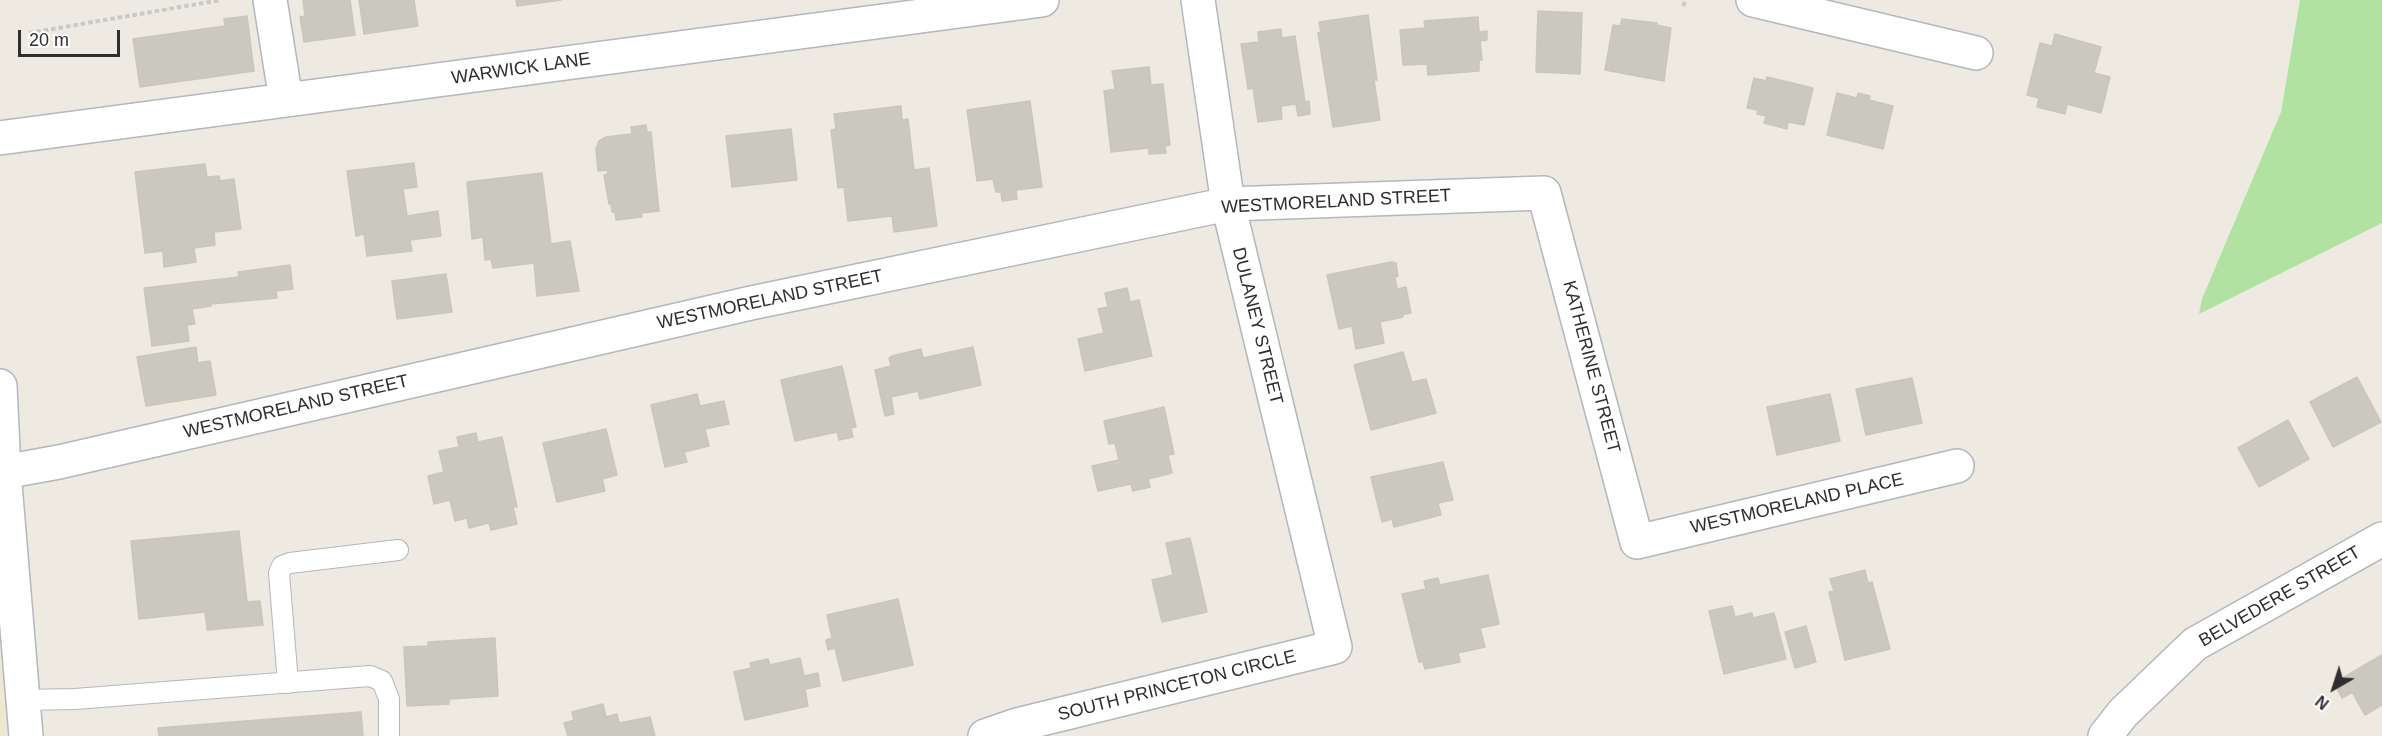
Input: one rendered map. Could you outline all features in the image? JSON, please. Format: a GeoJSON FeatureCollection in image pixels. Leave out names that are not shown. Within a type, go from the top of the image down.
{"type":"FeatureCollection","features":[{"type":"Feature","properties":{"kind":"street"},"geometry":{"type":"LineString","coordinates":[[270,0],[286,100]]}},
{"type":"Feature","properties":{"kind":"street","name":"WARWICK LANE"},"geometry":{"type":"LineString","coordinates":[[0,138],[1042,0]]}},
{"type":"Feature","properties":{"kind":"street","name":"DULANEY STREET"},"geometry":{"type":"LineString","coordinates":[[1198,0],[1228,204],[1335,647]]}},
{"type":"Feature","properties":{"kind":"street"},"geometry":{"type":"LineString","coordinates":[[1753,0],[1976,53]]}},
{"type":"Feature","properties":{"kind":"street","name":"WESTMORELAND STREET"},"geometry":{"type":"LineString","coordinates":[[4,472],[59,462],[751,303],[1228,204],[1544,193]]}},
{"type":"Feature","properties":{"kind":"street","name":"KATHERINE STREET"},"geometry":{"type":"LineString","coordinates":[[1544,193],[1637,542]]}},
{"type":"Feature","properties":{"kind":"street"},"geometry":{"type":"LineString","coordinates":[[0,386],[4,472],[26,736]]}},
{"type":"Feature","properties":{"kind":"street","name":"WESTMORELAND PLACE"},"geometry":{"type":"LineString","coordinates":[[1637,542],[1957,466]]}},
{"type":"Feature","properties":{"kind":"street","name":"BELVEDERE STREET"},"geometry":{"type":"LineString","coordinates":[[2105,736],[2123,713],[2195,644],[2382,539]]}},
{"type":"Feature","properties":{"kind":"street","name":"SOUTH PRINCETON CIRCLE"},"geometry":{"type":"LineString","coordinates":[[985,736],[1017,725],[1335,647]]}},
{"type":"Feature","properties":{"kind":"lane"},"geometry":{"type":"LineString","coordinates":[[288,683],[279,573],[282,566],[398,550]]}},
{"type":"Feature","properties":{"kind":"lane"},"geometry":{"type":"LineString","coordinates":[[23,700],[75,699],[370,676],[382,681],[388,692],[389,736]]}},
{"type":"Feature","properties":{"kind":"path"},"geometry":{"type":"LineString","coordinates":[[30,33],[221,0]]}},
{"type":"Feature","properties":{"kind":"path"},"geometry":{"type":"LineString","coordinates":[[1683,6],[1686,0]]}},
{"type":"Feature","properties":{"kind":"shaded area"},"geometry":{"type":"Polygon","coordinates":[[[0,494],[26,736],[0,736],[0,494]]]}},
{"type":"Feature","properties":{"kind":"green space"},"geometry":{"type":"Polygon","coordinates":[[[2300,0],[2382,0],[2382,223],[2199,314],[2202,299],[2281,112],[2300,0]]]}},
{"type":"Feature","properties":{"kind":"building"},"geometry":{"type":"Polygon","coordinates":[[[303,0],[350,0],[355,35],[304,42],[300,17],[305,16],[303,0]]]}},
{"type":"Feature","properties":{"kind":"building"},"geometry":{"type":"Polygon","coordinates":[[[359,0],[414,0],[418,26],[364,34],[359,0]]]}},
{"type":"Feature","properties":{"kind":"building"},"geometry":{"type":"Polygon","coordinates":[[[516,0],[561,0],[517,6],[516,0]]]}},
{"type":"Feature","properties":{"kind":"building"},"geometry":{"type":"Polygon","coordinates":[[[1538,11],[1582,13],[1580,74],[1536,72],[1538,11]]]}},
{"type":"Feature","properties":{"kind":"building"},"geometry":{"type":"Polygon","coordinates":[[[1368,15],[1380,120],[1333,127],[1318,33],[1321,32],[1319,22],[1368,15]]]}},
{"type":"Feature","properties":{"kind":"building"},"geometry":{"type":"Polygon","coordinates":[[[247,16],[254,71],[140,87],[133,39],[225,26],[224,19],[247,16]]]}},
{"type":"Feature","properties":{"kind":"building"},"geometry":{"type":"Polygon","coordinates":[[[1478,17],[1479,32],[1487,31],[1487,40],[1480,41],[1482,60],[1479,60],[1479,71],[1428,75],[1427,64],[1403,65],[1400,30],[1425,28],[1424,21],[1478,17]]]}},
{"type":"Feature","properties":{"kind":"building"},"geometry":{"type":"Polygon","coordinates":[[[1622,19],[1657,23],[1656,25],[1671,28],[1664,81],[1605,70],[1613,25],[1620,26],[1622,19]]]}},
{"type":"Feature","properties":{"kind":"building"},"geometry":{"type":"Polygon","coordinates":[[[1281,29],[1282,38],[1295,36],[1305,102],[1309,101],[1310,114],[1298,116],[1296,104],[1281,106],[1282,119],[1258,122],[1253,88],[1248,89],[1241,44],[1259,42],[1258,32],[1281,29]]]}},
{"type":"Feature","properties":{"kind":"building"},"geometry":{"type":"Polygon","coordinates":[[[2055,34],[2101,47],[2094,73],[2110,77],[2101,113],[2067,104],[2065,114],[2037,107],[2039,98],[2027,95],[2040,43],[2052,46],[2055,34]]]}},
{"type":"Feature","properties":{"kind":"building"},"geometry":{"type":"Polygon","coordinates":[[[1149,67],[1151,85],[1163,84],[1170,145],[1165,146],[1166,153],[1149,154],[1149,148],[1111,152],[1104,91],[1115,89],[1112,71],[1149,67]]]}},
{"type":"Feature","properties":{"kind":"building"},"geometry":{"type":"Polygon","coordinates":[[[1767,77],[1813,88],[1804,125],[1788,122],[1787,129],[1764,123],[1766,116],[1757,114],[1758,110],[1747,108],[1754,78],[1766,81],[1767,77]]]}},
{"type":"Feature","properties":{"kind":"building"},"geometry":{"type":"Polygon","coordinates":[[[1837,93],[1857,98],[1858,93],[1870,96],[1869,100],[1893,106],[1883,149],[1827,135],[1837,93]]]}},
{"type":"Feature","properties":{"kind":"building"},"geometry":{"type":"Polygon","coordinates":[[[1030,101],[1042,187],[1016,190],[1017,199],[1002,201],[1001,192],[996,192],[993,179],[977,181],[967,110],[1030,101]]]}},
{"type":"Feature","properties":{"kind":"building"},"geometry":{"type":"Polygon","coordinates":[[[901,106],[902,120],[908,119],[914,170],[929,168],[937,226],[894,232],[892,216],[848,221],[844,187],[838,188],[831,130],[836,129],[834,114],[901,106]]]}},
{"type":"Feature","properties":{"kind":"building"},"geometry":{"type":"Polygon","coordinates":[[[646,125],[647,132],[651,132],[659,211],[641,213],[642,217],[616,220],[615,212],[612,212],[611,204],[609,204],[604,175],[608,174],[607,170],[598,171],[596,149],[599,141],[606,137],[632,134],[631,127],[646,125]]]}},
{"type":"Feature","properties":{"kind":"building"},"geometry":{"type":"Polygon","coordinates":[[[791,129],[797,180],[732,187],[726,136],[791,129]]]}},
{"type":"Feature","properties":{"kind":"building"},"geometry":{"type":"Polygon","coordinates":[[[414,163],[417,187],[403,189],[407,216],[438,211],[441,236],[410,240],[412,251],[367,256],[364,234],[356,236],[347,171],[414,163]]]}},
{"type":"Feature","properties":{"kind":"building"},"geometry":{"type":"Polygon","coordinates":[[[205,164],[207,177],[219,176],[220,181],[234,179],[241,229],[214,232],[215,245],[194,248],[196,262],[164,267],[163,251],[145,253],[135,172],[205,164]]]}},
{"type":"Feature","properties":{"kind":"building"},"geometry":{"type":"Polygon","coordinates":[[[542,173],[551,244],[570,241],[579,291],[537,296],[534,263],[493,268],[491,259],[485,260],[483,237],[472,239],[467,182],[542,173]]]}},
{"type":"Feature","properties":{"kind":"building"},"geometry":{"type":"Polygon","coordinates":[[[1391,262],[1396,263],[1397,289],[1406,287],[1411,313],[1380,322],[1384,343],[1356,349],[1352,326],[1339,329],[1327,275],[1391,262]]]}},
{"type":"Feature","properties":{"kind":"building"},"geometry":{"type":"Polygon","coordinates":[[[290,265],[293,289],[276,291],[277,298],[211,304],[211,306],[192,309],[195,324],[187,325],[189,341],[152,346],[144,288],[239,277],[238,272],[290,265]]]}},
{"type":"Feature","properties":{"kind":"building"},"geometry":{"type":"Polygon","coordinates":[[[446,274],[452,312],[397,319],[392,281],[446,274]]]}},
{"type":"Feature","properties":{"kind":"building"},"geometry":{"type":"Polygon","coordinates":[[[1127,288],[1130,302],[1139,300],[1152,356],[1085,371],[1078,339],[1104,333],[1098,309],[1108,307],[1105,293],[1127,288]]]}},
{"type":"Feature","properties":{"kind":"building"},"geometry":{"type":"Polygon","coordinates":[[[196,347],[198,363],[210,361],[216,395],[146,406],[137,357],[196,347]]]}},
{"type":"Feature","properties":{"kind":"building"},"geometry":{"type":"Polygon","coordinates":[[[973,347],[981,385],[920,399],[918,391],[891,397],[894,414],[885,416],[875,370],[891,366],[889,358],[921,349],[923,358],[973,347]]]}},
{"type":"Feature","properties":{"kind":"building"},"geometry":{"type":"Polygon","coordinates":[[[1403,352],[1412,382],[1426,379],[1436,413],[1371,430],[1354,365],[1403,352]]]}},
{"type":"Feature","properties":{"kind":"building"},"geometry":{"type":"Polygon","coordinates":[[[842,366],[856,427],[851,428],[853,437],[839,440],[837,432],[795,441],[781,380],[842,366]]]}},
{"type":"Feature","properties":{"kind":"building"},"geometry":{"type":"Polygon","coordinates":[[[2357,377],[2381,422],[2333,447],[2310,402],[2357,377]]]}},
{"type":"Feature","properties":{"kind":"building"},"geometry":{"type":"Polygon","coordinates":[[[1912,378],[1922,423],[1866,435],[1856,389],[1912,378]]]}},
{"type":"Feature","properties":{"kind":"building"},"geometry":{"type":"Polygon","coordinates":[[[697,394],[700,406],[724,401],[729,424],[705,429],[709,446],[684,452],[687,462],[665,467],[651,405],[697,394]]]}},
{"type":"Feature","properties":{"kind":"building"},"geometry":{"type":"Polygon","coordinates":[[[1830,394],[1840,441],[1777,455],[1767,407],[1830,394]]]}},
{"type":"Feature","properties":{"kind":"building"},"geometry":{"type":"Polygon","coordinates":[[[1164,407],[1174,454],[1168,455],[1172,473],[1148,479],[1150,487],[1133,491],[1131,484],[1098,491],[1092,466],[1119,460],[1115,443],[1109,444],[1104,421],[1164,407]]]}},
{"type":"Feature","properties":{"kind":"building"},"geometry":{"type":"Polygon","coordinates":[[[2288,420],[2309,459],[2259,487],[2238,448],[2288,420]]]}},
{"type":"Feature","properties":{"kind":"building"},"geometry":{"type":"Polygon","coordinates":[[[606,429],[617,475],[602,479],[605,491],[557,502],[543,443],[606,429]]]}},
{"type":"Feature","properties":{"kind":"building"},"geometry":{"type":"Polygon","coordinates":[[[476,433],[478,442],[502,437],[517,507],[513,507],[517,524],[491,530],[489,523],[469,528],[467,518],[455,521],[450,500],[434,504],[428,476],[444,472],[439,451],[459,447],[457,437],[476,433]]]}},
{"type":"Feature","properties":{"kind":"building"},"geometry":{"type":"Polygon","coordinates":[[[1443,462],[1453,500],[1438,503],[1441,515],[1394,527],[1392,519],[1382,522],[1371,477],[1443,462]]]}},
{"type":"Feature","properties":{"kind":"building"},"geometry":{"type":"Polygon","coordinates":[[[239,531],[247,602],[260,601],[263,625],[207,630],[205,612],[139,619],[131,541],[239,531]]]}},
{"type":"Feature","properties":{"kind":"building"},"geometry":{"type":"Polygon","coordinates":[[[1190,538],[1207,612],[1162,622],[1152,580],[1173,575],[1166,543],[1190,538]]]}},
{"type":"Feature","properties":{"kind":"building"},"geometry":{"type":"Polygon","coordinates":[[[1865,570],[1868,583],[1872,582],[1890,649],[1845,660],[1829,592],[1834,591],[1830,579],[1865,570]]]}},
{"type":"Feature","properties":{"kind":"building"},"geometry":{"type":"Polygon","coordinates":[[[1488,575],[1499,624],[1480,628],[1485,647],[1458,653],[1460,662],[1425,669],[1423,662],[1419,662],[1402,594],[1426,589],[1424,581],[1438,578],[1440,585],[1488,575]]]}},
{"type":"Feature","properties":{"kind":"building"},"geometry":{"type":"Polygon","coordinates":[[[898,599],[913,665],[843,681],[835,648],[828,650],[826,640],[832,638],[827,615],[898,599]]]}},
{"type":"Feature","properties":{"kind":"building"},"geometry":{"type":"Polygon","coordinates":[[[1732,606],[1735,617],[1752,613],[1753,618],[1774,613],[1786,659],[1724,674],[1709,611],[1732,606]]]}},
{"type":"Feature","properties":{"kind":"building"},"geometry":{"type":"Polygon","coordinates":[[[1806,626],[1816,662],[1795,668],[1785,632],[1806,626]]]}},
{"type":"Feature","properties":{"kind":"building"},"geometry":{"type":"Polygon","coordinates":[[[495,638],[498,696],[449,699],[449,704],[407,706],[404,647],[428,646],[428,642],[495,638]]]}},
{"type":"Feature","properties":{"kind":"building"},"geometry":{"type":"Polygon","coordinates":[[[2382,655],[2382,705],[2365,715],[2352,692],[2342,698],[2334,683],[2382,655]]]}},
{"type":"Feature","properties":{"kind":"building"},"geometry":{"type":"Polygon","coordinates":[[[800,658],[804,676],[818,673],[820,686],[805,689],[808,706],[745,720],[734,672],[751,668],[750,663],[768,659],[770,665],[800,658]]]}},
{"type":"Feature","properties":{"kind":"building"},"geometry":{"type":"Polygon","coordinates":[[[603,704],[606,717],[617,714],[619,723],[650,717],[655,736],[568,736],[564,723],[574,720],[572,712],[603,704]]]}},
{"type":"Feature","properties":{"kind":"building"},"geometry":{"type":"Polygon","coordinates":[[[361,712],[363,736],[272,736],[271,719],[361,712]]]}},
{"type":"Feature","properties":{"kind":"building"},"geometry":{"type":"Polygon","coordinates":[[[271,719],[272,736],[159,736],[158,728],[271,719]]]}}]}
